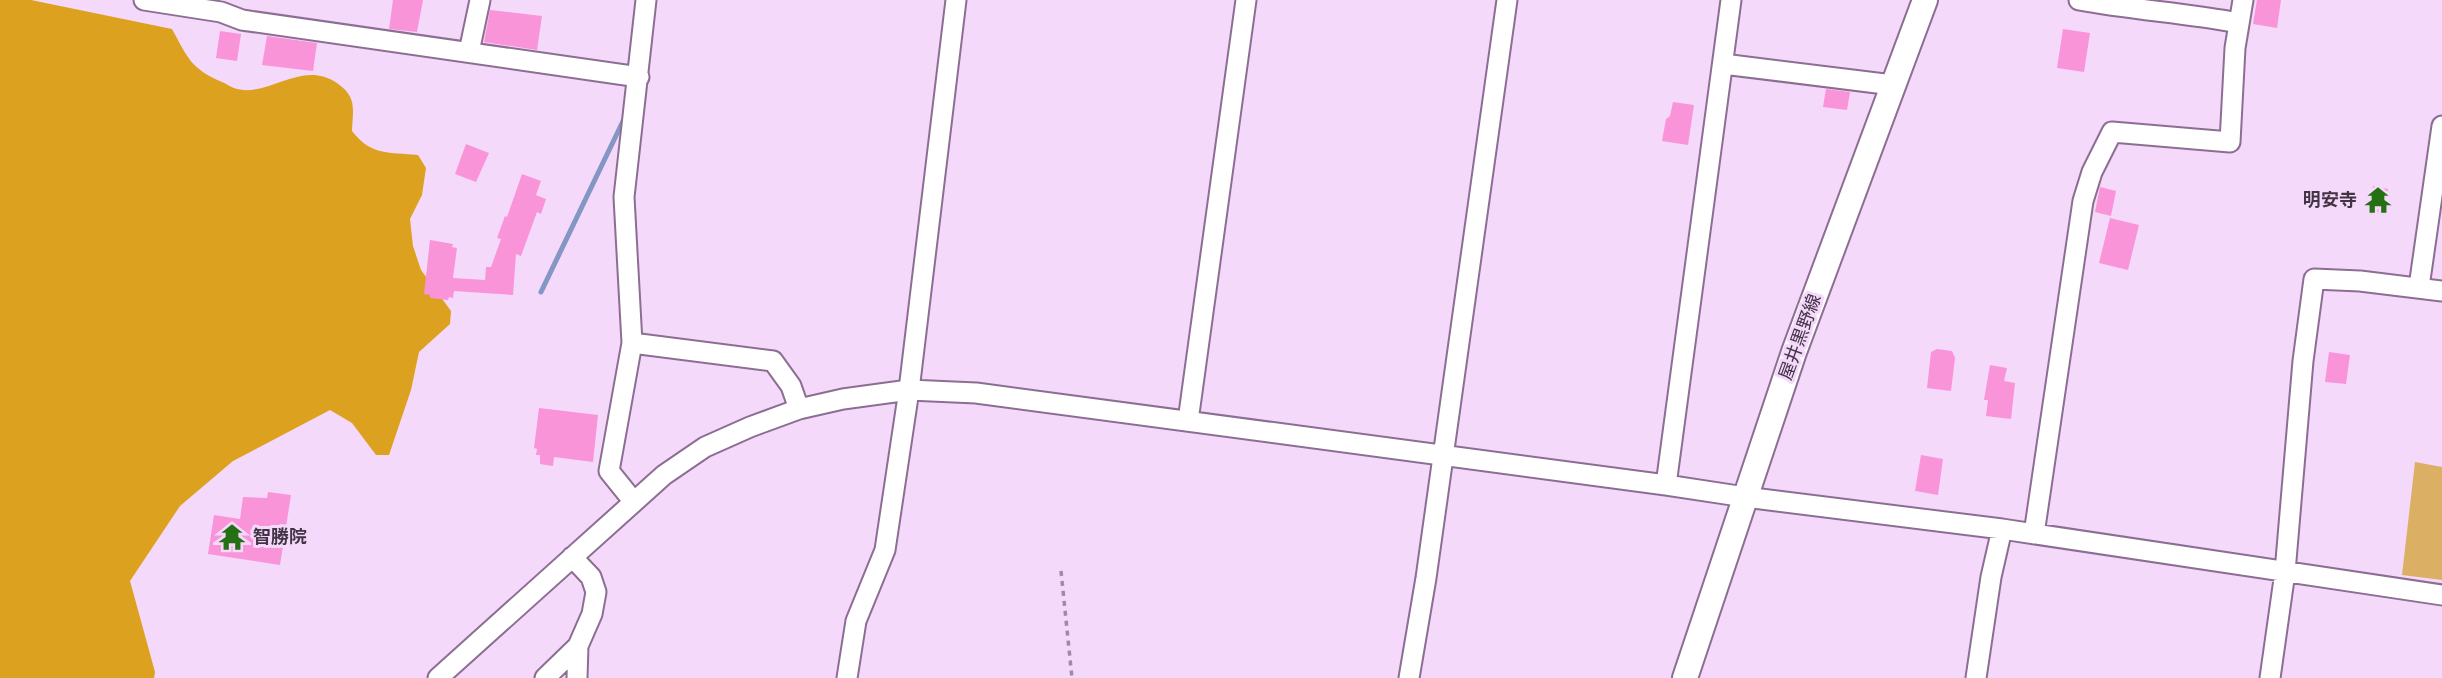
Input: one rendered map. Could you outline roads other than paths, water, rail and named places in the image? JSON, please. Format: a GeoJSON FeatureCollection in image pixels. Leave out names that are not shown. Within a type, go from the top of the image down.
{"type":"FeatureCollection","features":[{"type":"Feature","properties":{"kind":"main road","name":"屋井黒野線"},"geometry":{"type":"LineString","coordinates":[[1685,678],[1794,352],[1925,0]]}},
{"type":"Feature","properties":{"kind":"street"},"geometry":{"type":"LineString","coordinates":[[144,0],[221,6],[243,20],[639,77]]}},
{"type":"Feature","properties":{"kind":"street"},"geometry":{"type":"LineString","coordinates":[[469,52],[480,0]]}},
{"type":"Feature","properties":{"kind":"street"},"geometry":{"type":"LineString","coordinates":[[634,502],[609,471],[632,342],[624,197],[646,0]]}},
{"type":"Feature","properties":{"kind":"street"},"geometry":{"type":"LineString","coordinates":[[847,678],[856,621],[885,550],[909,390],[956,0]]}},
{"type":"Feature","properties":{"kind":"street"},"geometry":{"type":"LineString","coordinates":[[1188,421],[1246,0]]}},
{"type":"Feature","properties":{"kind":"street"},"geometry":{"type":"LineString","coordinates":[[1409,678],[1444,455],[1507,0]]}},
{"type":"Feature","properties":{"kind":"street"},"geometry":{"type":"LineString","coordinates":[[1666,485],[1731,0]]}},
{"type":"Feature","properties":{"kind":"street"},"geometry":{"type":"LineString","coordinates":[[2080,0],[2239,23]]}},
{"type":"Feature","properties":{"kind":"street"},"geometry":{"type":"LineString","coordinates":[[2034,534],[2083,201],[2092,172],[2112,132],[2230,142],[2235,48],[2243,0]]}},
{"type":"Feature","properties":{"kind":"street"},"geometry":{"type":"LineString","coordinates":[[1723,64],[1893,85]]}},
{"type":"Feature","properties":{"kind":"street"},"geometry":{"type":"LineString","coordinates":[[2419,287],[2442,126]]}},
{"type":"Feature","properties":{"kind":"street"},"geometry":{"type":"LineString","coordinates":[[2270,678],[2285,572],[2303,361],[2314,279],[2442,291]]}},
{"type":"Feature","properties":{"kind":"street"},"geometry":{"type":"LineString","coordinates":[[632,342],[773,361],[791,386],[799,409]]}},
{"type":"Feature","properties":{"kind":"street"},"geometry":{"type":"LineString","coordinates":[[438,678],[664,475],[705,447],[799,409],[843,398],[909,390],[976,393],[1666,485],[1745,498],[2001,529],[2442,595]]}},
{"type":"Feature","properties":{"kind":"street"},"geometry":{"type":"LineString","coordinates":[[1976,678],[2001,529]]}},
{"type":"Feature","properties":{"kind":"street"},"geometry":{"type":"LineString","coordinates":[[572,557],[591,577],[596,592],[592,614],[578,646],[577,678]]}},
{"type":"Feature","properties":{"kind":"street"},"geometry":{"type":"LineString","coordinates":[[545,678],[578,646]]}},
{"type":"Feature","properties":{"kind":"waterway"},"geometry":{"type":"LineString","coordinates":[[541,292],[625,117]]}},
{"type":"Feature","properties":{"kind":"place","name":"明安寺"},"geometry":{"type":"Point","coordinates":[2378,200]}},
{"type":"Feature","properties":{"kind":"place","name":"智勝院"},"geometry":{"type":"Point","coordinates":[232,537]}}]}
